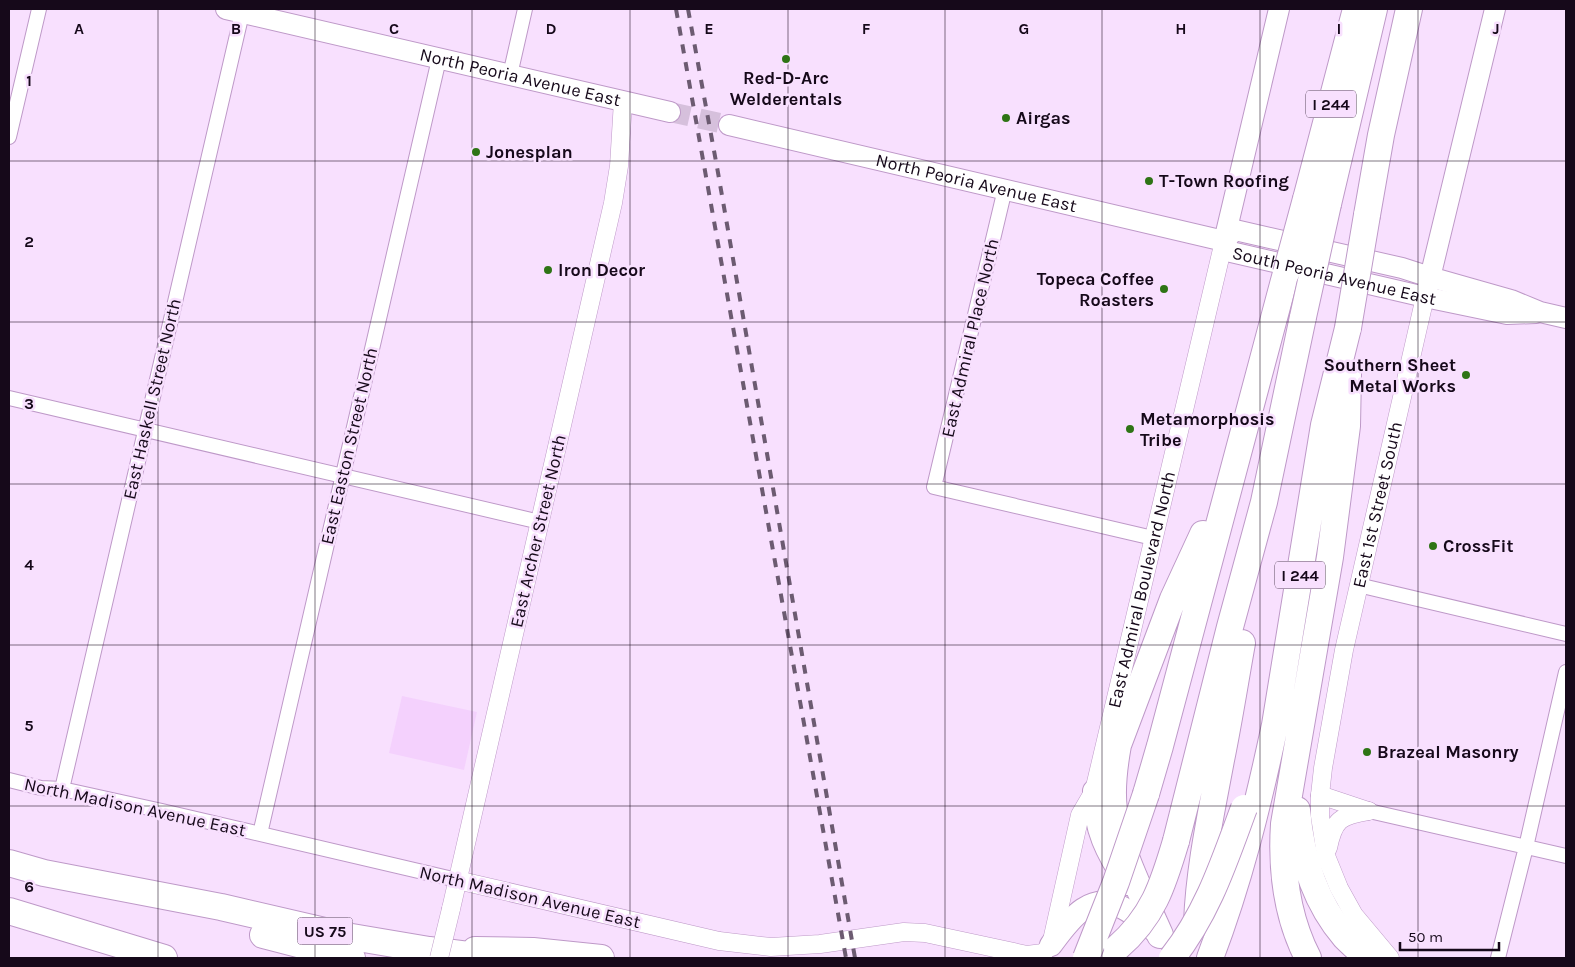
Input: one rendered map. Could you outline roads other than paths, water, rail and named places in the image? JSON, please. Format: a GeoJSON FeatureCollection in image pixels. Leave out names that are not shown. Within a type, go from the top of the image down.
{"type":"FeatureCollection","features":[{"type":"Feature","properties":{"kind":"highway","name":"I 244"},"geometry":{"type":"LineString","coordinates":[[1086,958],[1116,882],[1146,794],[1238,458],[1276,311],[1317,202],[1356,9]]}},
{"type":"Feature","properties":{"kind":"highway"},"geometry":{"type":"LineString","coordinates":[[1108,953],[1138,927],[1152,908],[1164,881],[1176,840],[1264,502],[1303,317],[1317,202],[1374,9]]}},
{"type":"Feature","properties":{"kind":"highway","name":"I 244"},"geometry":{"type":"LineString","coordinates":[[1210,958],[1224,922],[1253,823],[1276,725],[1324,426],[1348,328],[1381,136],[1409,9]]}},
{"type":"Feature","properties":{"kind":"highway"},"geometry":{"type":"LineString","coordinates":[[1308,958],[1294,920],[1284,876],[1282,849],[1284,824],[1330,557],[1347,426],[1348,328]]}},
{"type":"Feature","properties":{"kind":"highway"},"geometry":{"type":"LineString","coordinates":[[1238,458],[1173,599],[1122,736],[1115,765],[1113,786],[1114,810],[1118,832],[1167,950],[1206,907],[1276,725]]}},
{"type":"Feature","properties":{"kind":"highway"},"geometry":{"type":"LineString","coordinates":[[1199,958],[1196,934],[1200,875],[1229,721],[1264,502]]}},
{"type":"Feature","properties":{"kind":"highway"},"geometry":{"type":"LineString","coordinates":[[1293,773],[1301,844],[1308,871],[1318,894],[1332,918],[1346,937],[1367,958]]}},
{"type":"Feature","properties":{"kind":"highway","name":"US 75"},"geometry":{"type":"LineString","coordinates":[[9,863],[44,873],[222,907],[434,954],[492,958]]}},
{"type":"Feature","properties":{"kind":"highway"},"geometry":{"type":"LineString","coordinates":[[44,873],[352,958]]}},
{"type":"Feature","properties":{"kind":"highway"},"geometry":{"type":"LineString","coordinates":[[9,911],[164,958]]}},
{"type":"Feature","properties":{"kind":"highway"},"geometry":{"type":"LineString","coordinates":[[434,954],[533,951],[601,958]]}},
{"type":"Feature","properties":{"kind":"main road","name":"East Admiral Boulevard North"},"geometry":{"type":"LineString","coordinates":[[1224,241],[1279,9]]}},
{"type":"Feature","properties":{"kind":"main road","name":"East 1st Street South"},"geometry":{"type":"LineString","coordinates":[[1425,297],[1495,9]]}},
{"type":"Feature","properties":{"kind":"main road","name":"North Peoria Avenue East"},"geometry":{"type":"LineString","coordinates":[[237,10],[670,112]]}},
{"type":"Feature","properties":{"kind":"main road","name":"North Peoria Avenue East"},"geometry":{"type":"LineString","coordinates":[[729,125],[1224,241]]}},
{"type":"Feature","properties":{"kind":"main road","name":"South Peoria Avenue East"},"geometry":{"type":"LineString","coordinates":[[1540,312],[1508,314],[1425,297],[1231,252],[1224,241],[1236,230],[1402,268],[1511,300],[1540,312],[1566,318]]}},
{"type":"Feature","properties":{"kind":"main road"},"geometry":{"type":"LineString","coordinates":[[1094,791],[1094,809],[1099,832],[1109,855],[1167,950]]}},
{"type":"Feature","properties":{"kind":"main road"},"geometry":{"type":"LineString","coordinates":[[1051,945],[1074,916],[1089,905],[1098,903],[1121,907],[1167,950]]}},
{"type":"Feature","properties":{"kind":"street"},"geometry":{"type":"LineString","coordinates":[[9,137],[39,9]]}},
{"type":"Feature","properties":{"kind":"street"},"geometry":{"type":"LineString","coordinates":[[510,75],[525,9]]}},
{"type":"Feature","properties":{"kind":"street","name":"East Haskell Street North"},"geometry":{"type":"LineString","coordinates":[[62,789],[144,431],[237,10]]}},
{"type":"Feature","properties":{"kind":"street","name":"East Easton Street North"},"geometry":{"type":"LineString","coordinates":[[260,834],[439,59]]}},
{"type":"Feature","properties":{"kind":"street","name":"East Archer Street North"},"geometry":{"type":"LineString","coordinates":[[434,954],[451,909],[614,203],[619,166],[623,101]]}},
{"type":"Feature","properties":{"kind":"street","name":"East Admiral Place North"},"geometry":{"type":"LineString","coordinates":[[1005,189],[934,487],[1153,538]]}},
{"type":"Feature","properties":{"kind":"street","name":"East Admiral Boulevard North"},"geometry":{"type":"LineString","coordinates":[[1051,945],[1080,815],[1094,791],[1224,241]]}},
{"type":"Feature","properties":{"kind":"street","name":"East 1st Street South"},"geometry":{"type":"LineString","coordinates":[[1390,958],[1354,915],[1339,888],[1326,856],[1320,816],[1320,795],[1340,667],[1425,297]]}},
{"type":"Feature","properties":{"kind":"street"},"geometry":{"type":"LineString","coordinates":[[9,398],[540,522]]}},
{"type":"Feature","properties":{"kind":"street"},"geometry":{"type":"LineString","coordinates":[[1358,585],[1566,634]]}},
{"type":"Feature","properties":{"kind":"street"},"geometry":{"type":"LineString","coordinates":[[1498,958],[1526,847],[1566,672]]}},
{"type":"Feature","properties":{"kind":"street","name":"North Madison Avenue East"},"geometry":{"type":"LineString","coordinates":[[9,780],[41,788],[62,789],[260,834],[719,942],[771,947],[820,944],[904,932],[925,932],[1027,955],[1043,953],[1051,945]]}},
{"type":"Feature","properties":{"kind":"street"},"geometry":{"type":"LineString","coordinates":[[1320,795],[1369,811],[1566,856]]}},
{"type":"Feature","properties":{"kind":"street"},"geometry":{"type":"LineString","coordinates":[[1326,856],[1331,832],[1335,825],[1345,817],[1369,811]]}},
{"type":"Feature","properties":{"kind":"tunnel"},"geometry":{"type":"LineString","coordinates":[[670,112],[729,125]]}},
{"type":"Feature","properties":{"kind":"railway"},"geometry":{"type":"LineString","coordinates":[[676,9],[846,958]]}},
{"type":"Feature","properties":{"kind":"railway"},"geometry":{"type":"LineString","coordinates":[[688,9],[855,958]]}},
{"type":"Feature","properties":{"kind":"place","name":"Red-D-Arc Welderentals"},"geometry":{"type":"Point","coordinates":[786,59]}},
{"type":"Feature","properties":{"kind":"place","name":"Airgas"},"geometry":{"type":"Point","coordinates":[1006,118]}},
{"type":"Feature","properties":{"kind":"place","name":"Jonesplan"},"geometry":{"type":"Point","coordinates":[476,152]}},
{"type":"Feature","properties":{"kind":"place","name":"T-Town Roofing"},"geometry":{"type":"Point","coordinates":[1149,181]}},
{"type":"Feature","properties":{"kind":"place","name":"Iron Decor"},"geometry":{"type":"Point","coordinates":[548,270]}},
{"type":"Feature","properties":{"kind":"place","name":"Topeca Coffee Roasters"},"geometry":{"type":"Point","coordinates":[1164,289]}},
{"type":"Feature","properties":{"kind":"place","name":"Southern Sheet Metal Works"},"geometry":{"type":"Point","coordinates":[1466,375]}},
{"type":"Feature","properties":{"kind":"place","name":"Metamorphosis Tribe"},"geometry":{"type":"Point","coordinates":[1130,429]}},
{"type":"Feature","properties":{"kind":"place","name":"CrossFit"},"geometry":{"type":"Point","coordinates":[1433,546]}},
{"type":"Feature","properties":{"kind":"place","name":"Brazeal Masonry"},"geometry":{"type":"Point","coordinates":[1367,752]}}]}
